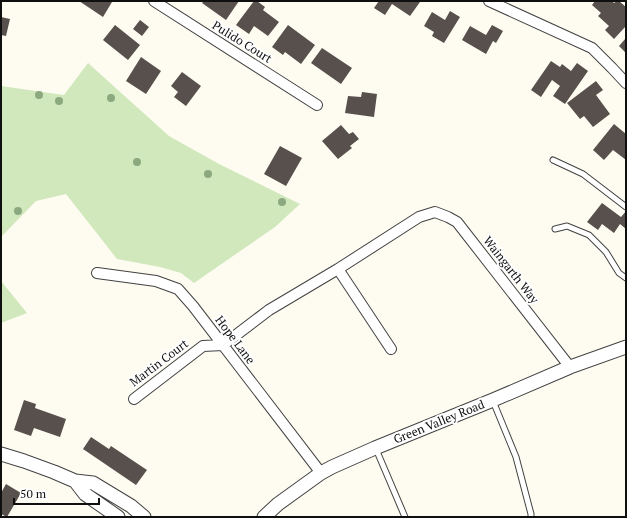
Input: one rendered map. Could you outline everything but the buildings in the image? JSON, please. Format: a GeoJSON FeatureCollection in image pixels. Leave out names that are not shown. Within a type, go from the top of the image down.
{"type":"FeatureCollection","features":[{"type":"Feature","properties":{"kind":"street","name":"Pulido Court"},"geometry":{"type":"LineString","coordinates":[[154,1],[317,104]]}},
{"type":"Feature","properties":{"kind":"street"},"geometry":{"type":"LineString","coordinates":[[489,1],[592,48],[626,83]]}},
{"type":"Feature","properties":{"kind":"street","name":"Waingarth Way"},"geometry":{"type":"LineString","coordinates":[[338,269],[419,217],[435,212],[448,217],[457,222],[570,367]]}},
{"type":"Feature","properties":{"kind":"street"},"geometry":{"type":"LineString","coordinates":[[223,345],[269,310],[338,269],[391,349]]}},
{"type":"Feature","properties":{"kind":"street","name":"Hope Lane"},"geometry":{"type":"LineString","coordinates":[[98,273],[156,281],[178,289],[193,306],[321,473]]}},
{"type":"Feature","properties":{"kind":"street","name":"Martin Court"},"geometry":{"type":"LineString","coordinates":[[134,399],[203,346],[223,345]]}},
{"type":"Feature","properties":{"kind":"street","name":"Green Valley Road"},"geometry":{"type":"LineString","coordinates":[[264,517],[278,504],[321,473],[332,467],[570,367],[626,346]]}},
{"type":"Feature","properties":{"kind":"street"},"geometry":{"type":"LineString","coordinates":[[1,454],[24,461],[75,481],[93,483],[131,506],[144,517]]}},
{"type":"Feature","properties":{"kind":"street"},"geometry":{"type":"LineString","coordinates":[[75,481],[85,494],[118,517]]}},
{"type":"Feature","properties":{"kind":"lane"},"geometry":{"type":"LineString","coordinates":[[553,160],[583,174],[626,207]]}},
{"type":"Feature","properties":{"kind":"lane"},"geometry":{"type":"LineString","coordinates":[[555,229],[567,226],[589,235],[606,252],[618,273],[626,278]]}},
{"type":"Feature","properties":{"kind":"lane"},"geometry":{"type":"LineString","coordinates":[[492,400],[516,457],[531,517]]}},
{"type":"Feature","properties":{"kind":"lane"},"geometry":{"type":"LineString","coordinates":[[375,448],[405,517]]}},
{"type":"Feature","properties":{"kind":"green space"},"geometry":{"type":"Polygon","coordinates":[[[88,63],[169,136],[219,164],[300,204],[275,227],[194,283],[181,273],[160,267],[117,259],[66,194],[36,201],[1,237],[1,86],[64,95],[88,63]]]}},
{"type":"Feature","properties":{"kind":"green space"},"geometry":{"type":"Polygon","coordinates":[[[1,281],[27,313],[1,323],[1,281]]]}}]}
